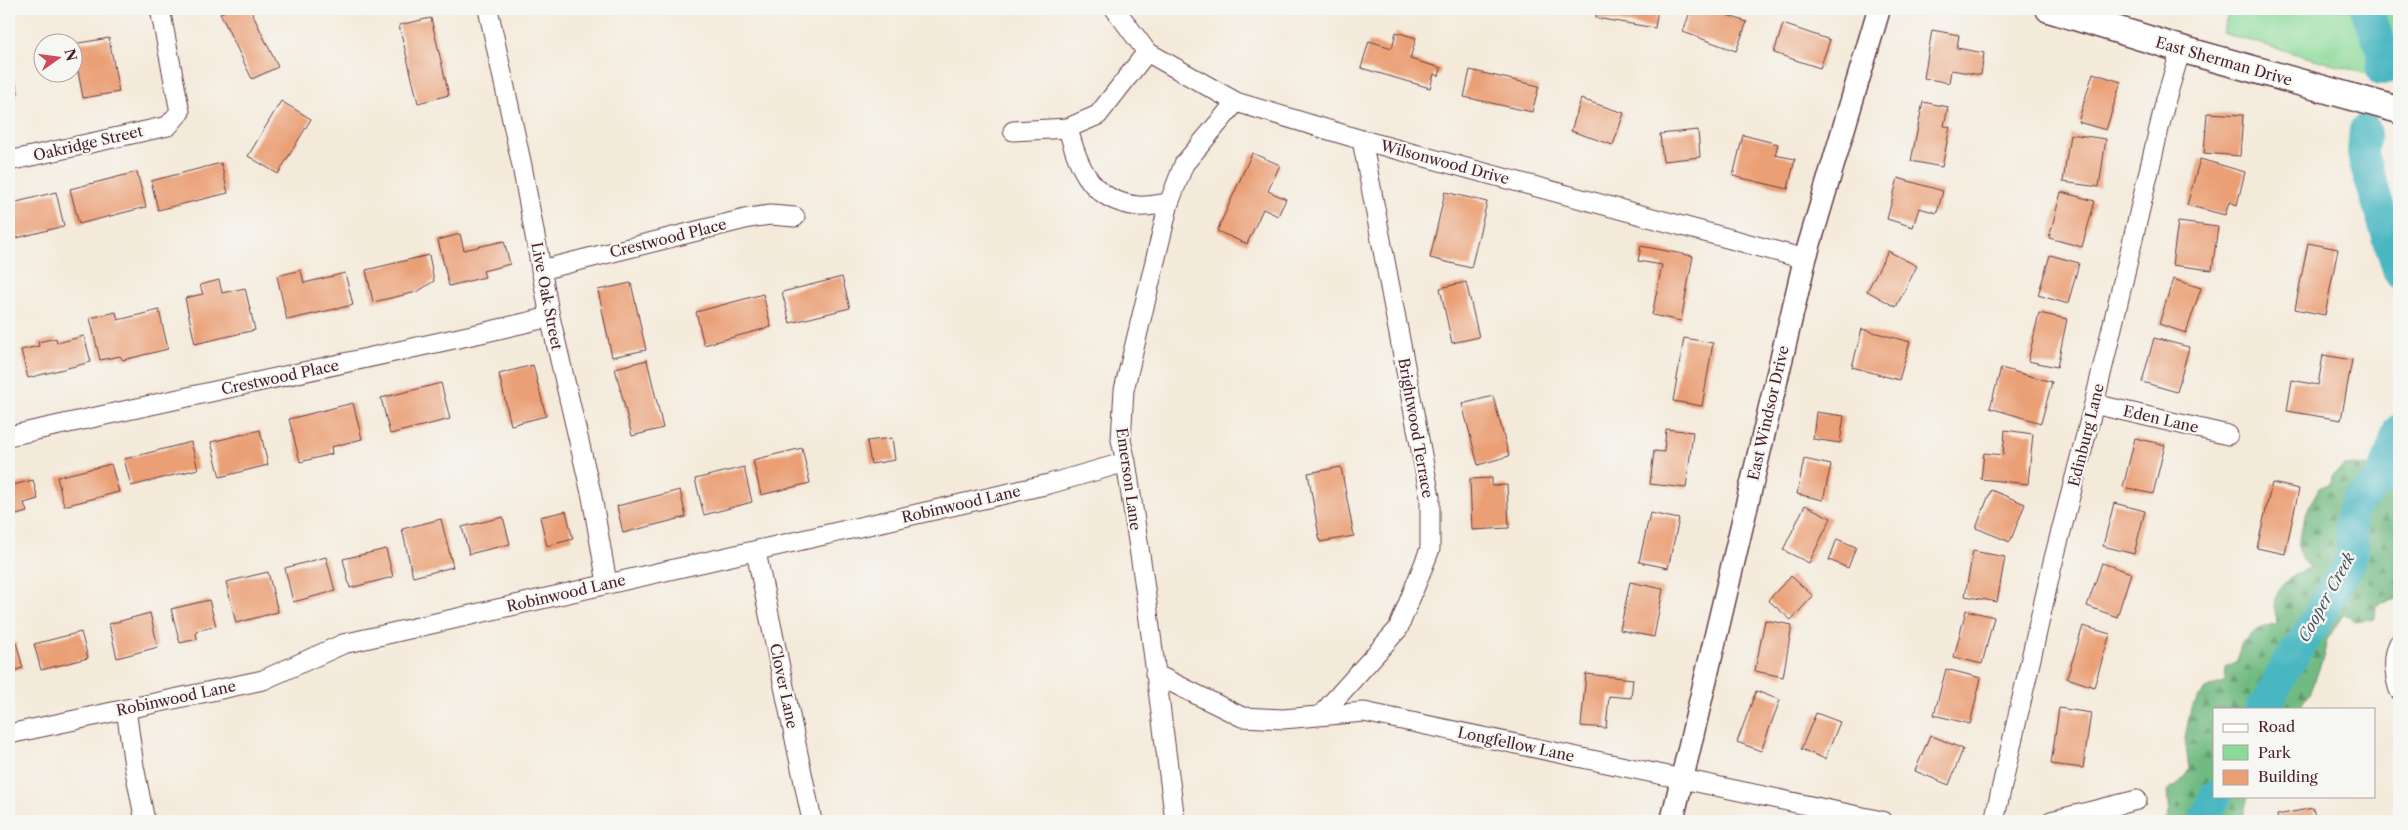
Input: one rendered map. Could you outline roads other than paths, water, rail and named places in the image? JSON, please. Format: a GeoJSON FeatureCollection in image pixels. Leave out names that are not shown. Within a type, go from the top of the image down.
{"type":"FeatureCollection","features":[{"type":"Feature","properties":{"kind":"main road","name":"East Sherman Drive"},"geometry":{"type":"LineString","coordinates":[[2049,9],[2181,49],[2399,110]]}},
{"type":"Feature","properties":{"kind":"street","name":"Oakridge Street"},"geometry":{"type":"LineString","coordinates":[[9,161],[168,126],[180,112],[160,9]]}},
{"type":"Feature","properties":{"kind":"street","name":"Live Oak Street"},"geometry":{"type":"LineString","coordinates":[[488,9],[550,317],[592,497],[607,584]]}},
{"type":"Feature","properties":{"kind":"street","name":"Wilsonwood Drive"},"geometry":{"type":"LineString","coordinates":[[1115,9],[1147,52],[1236,102],[1362,140],[1805,259]]}},
{"type":"Feature","properties":{"kind":"street","name":"East Windsor Drive"},"geometry":{"type":"LineString","coordinates":[[1672,821],[1805,259],[1879,9]]}},
{"type":"Feature","properties":{"kind":"street","name":"Edinburg Lane"},"geometry":{"type":"LineString","coordinates":[[1994,821],[2052,566],[2094,404],[2166,100],[2181,49]]}},
{"type":"Feature","properties":{"kind":"street"},"geometry":{"type":"LineString","coordinates":[[1013,131],[1068,128],[1098,115],[1147,52]]}},
{"type":"Feature","properties":{"kind":"street","name":"Emerson Lane"},"geometry":{"type":"LineString","coordinates":[[1175,821],[1126,462],[1121,440],[1124,390],[1170,203],[1184,164],[1236,102]]}},
{"type":"Feature","properties":{"kind":"street"},"geometry":{"type":"LineString","coordinates":[[1068,128],[1074,155],[1081,169],[1095,188],[1117,201],[1139,206],[1170,203]]}},
{"type":"Feature","properties":{"kind":"street","name":"Brightwood Terrace"},"geometry":{"type":"LineString","coordinates":[[1321,715],[1398,629],[1430,548],[1430,497],[1362,140]]}},
{"type":"Feature","properties":{"kind":"street","name":"Crestwood Place"},"geometry":{"type":"LineString","coordinates":[[541,270],[750,218],[770,215],[795,217]]}},
{"type":"Feature","properties":{"kind":"street","name":"Crestwood Place"},"geometry":{"type":"LineString","coordinates":[[9,436],[550,317]]}},
{"type":"Feature","properties":{"kind":"street","name":"Eden Lane"},"geometry":{"type":"LineString","coordinates":[[2094,404],[2228,435]]}},
{"type":"Feature","properties":{"kind":"street","name":"Robinwood Lane"},"geometry":{"type":"LineString","coordinates":[[9,734],[263,680],[343,644],[756,552],[1049,484],[1126,462]]}},
{"type":"Feature","properties":{"kind":"street","name":"Clover Lane"},"geometry":{"type":"LineString","coordinates":[[756,552],[812,821]]}},
{"type":"Feature","properties":{"kind":"street"},"geometry":{"type":"LineString","coordinates":[[2399,643],[2395,651],[2394,672],[2399,690]]}},
{"type":"Feature","properties":{"kind":"street","name":"Longfellow Lane"},"geometry":{"type":"LineString","coordinates":[[1155,674],[1242,717],[1283,720],[1364,712],[1882,821]]}},
{"type":"Feature","properties":{"kind":"street"},"geometry":{"type":"LineString","coordinates":[[126,709],[145,821]]}},
{"type":"Feature","properties":{"kind":"street"},"geometry":{"type":"LineString","coordinates":[[2051,821],[2137,800]]}},
{"type":"Feature","properties":{"kind":"waterway","name":"Cooper Creek"},"geometry":{"type":"LineString","coordinates":[[2366,9],[2383,54],[2382,70]]}},
{"type":"Feature","properties":{"kind":"waterway","name":"Cooper Creek"},"geometry":{"type":"LineString","coordinates":[[2365,130],[2363,152],[2365,163],[2399,272]]}},
{"type":"Feature","properties":{"kind":"waterway","name":"Cooper Creek"},"geometry":{"type":"LineString","coordinates":[[2262,708],[2267,704],[2283,671],[2315,623],[2351,559],[2353,552],[2351,516],[2353,510],[2355,505],[2379,481],[2399,430]]}},
{"type":"Feature","properties":{"kind":"waterway","name":"Cooper Creek"},"geometry":{"type":"LineString","coordinates":[[2204,821],[2214,798]]}}]}
